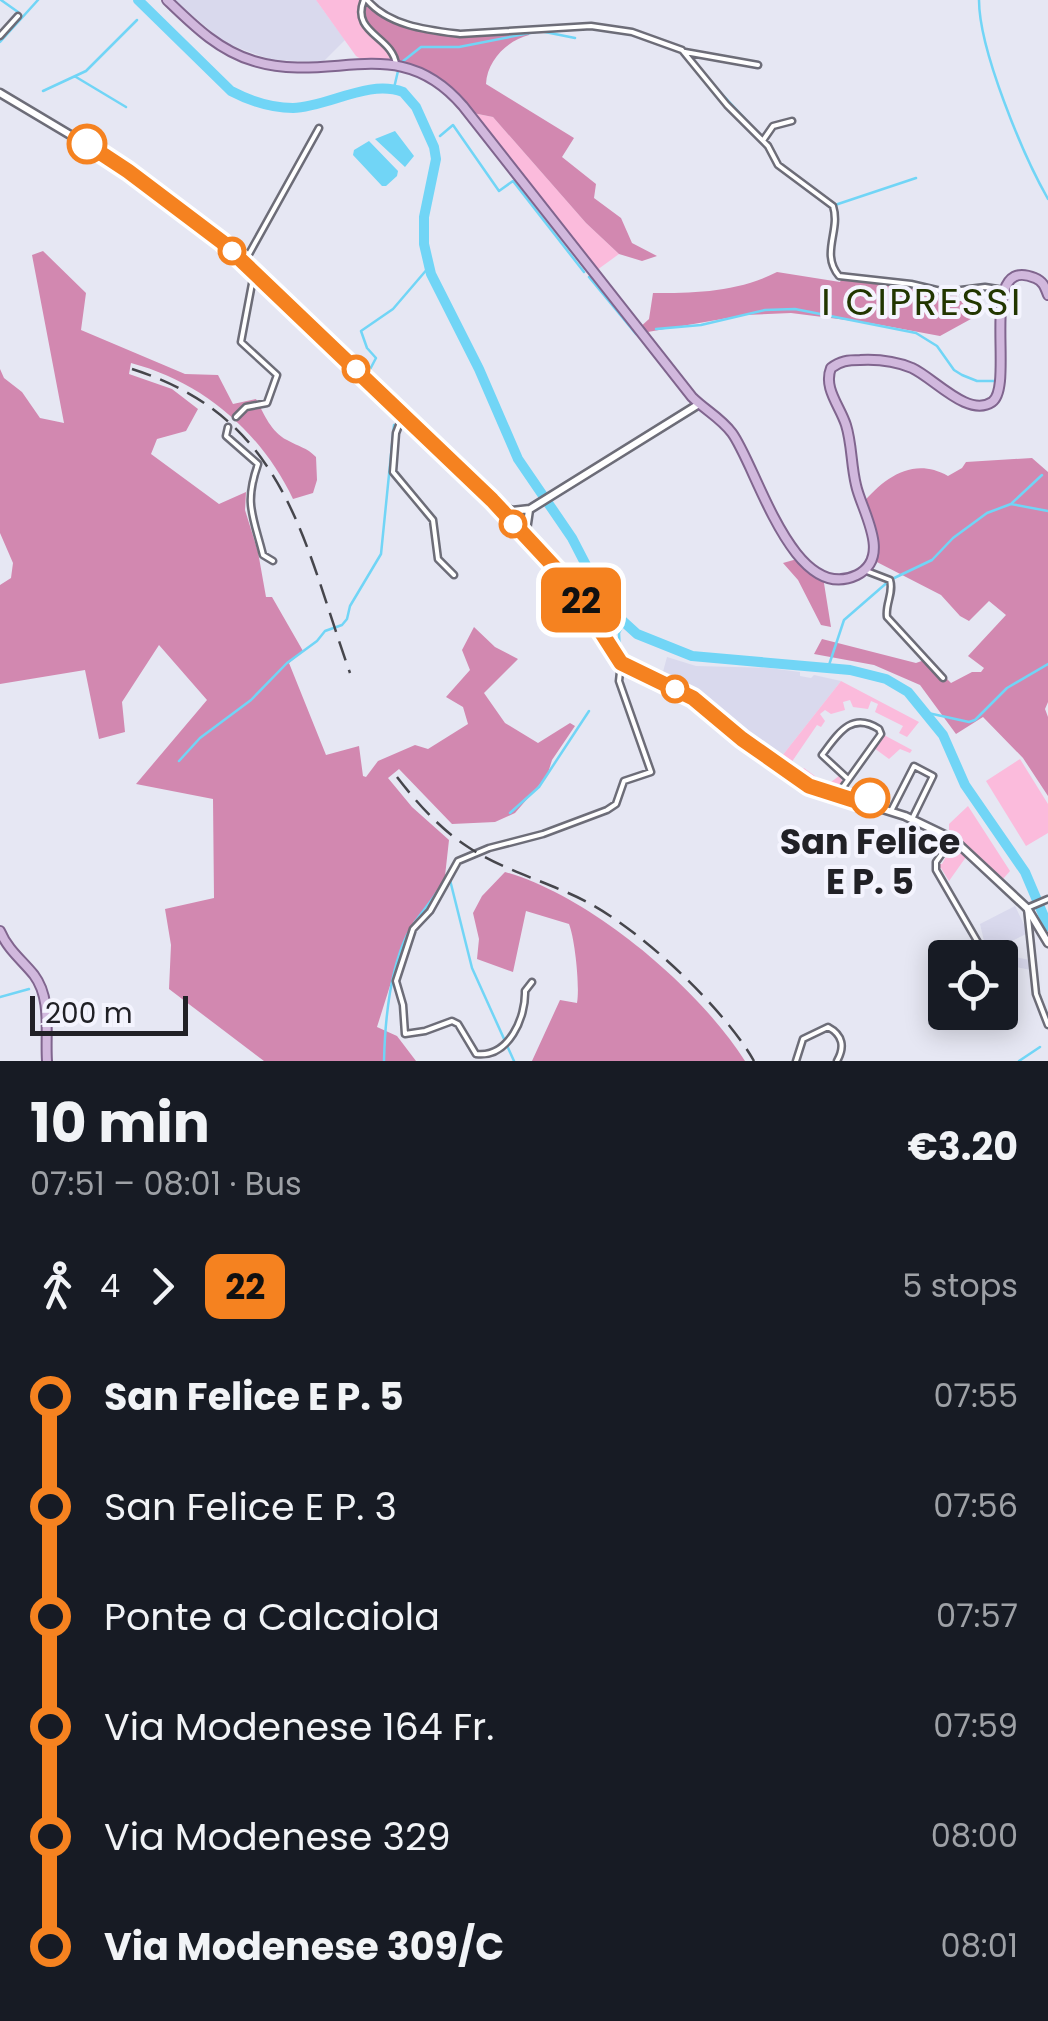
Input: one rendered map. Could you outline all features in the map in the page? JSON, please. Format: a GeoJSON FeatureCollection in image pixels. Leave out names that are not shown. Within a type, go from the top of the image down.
{"type":"FeatureCollection","features":[{"type":"Feature","properties":{"kind":"main road"},"geometry":{"type":"LineString","coordinates":[[167,0],[208,38],[252,61],[295,67],[396,65],[421,72],[457,99],[699,404],[733,434],[777,524],[802,559],[835,577],[846,578],[864,570],[871,560],[873,535],[855,484],[846,424],[828,383],[831,368],[847,360],[888,360],[922,373],[966,403],[978,407],[988,404],[997,398],[1002,385],[1000,309],[1004,290],[1012,278],[1030,276],[1043,284],[1048,295]]}},
{"type":"Feature","properties":{"kind":"main road"},"geometry":{"type":"LineString","coordinates":[[0,931],[43,992],[47,1061]]}},
{"type":"Feature","properties":{"kind":"street"},"geometry":{"type":"LineString","coordinates":[[396,65],[393,52],[363,24],[360,11],[366,0],[385,17],[460,34],[605,27],[652,38],[684,52],[758,65]]}},
{"type":"Feature","properties":{"kind":"street"},"geometry":{"type":"LineString","coordinates":[[0,36],[18,16]]}},
{"type":"Feature","properties":{"kind":"street"},"geometry":{"type":"LineString","coordinates":[[684,52],[727,105],[764,141],[778,166],[833,206],[836,224],[829,256],[839,276],[912,284],[942,292],[983,287],[1004,290]]}},
{"type":"Feature","properties":{"kind":"street"},"geometry":{"type":"LineString","coordinates":[[0,93],[118,164],[212,234],[244,263],[494,502],[574,589],[621,663],[693,698],[802,782],[912,818],[953,839],[1029,907],[1048,943]]}},
{"type":"Feature","properties":{"kind":"street"},"geometry":{"type":"LineString","coordinates":[[764,141],[771,128],[792,121]]}},
{"type":"Feature","properties":{"kind":"street"},"geometry":{"type":"LineString","coordinates":[[244,263],[319,128]]}},
{"type":"Feature","properties":{"kind":"street"},"geometry":{"type":"LineString","coordinates":[[236,418],[246,406],[263,405],[269,400],[277,375],[241,342],[254,273]]}},
{"type":"Feature","properties":{"kind":"street"},"geometry":{"type":"LineString","coordinates":[[494,502],[512,511],[533,507],[699,404]]}},
{"type":"Feature","properties":{"kind":"street"},"geometry":{"type":"LineString","coordinates":[[403,415],[396,433],[393,472],[433,520],[438,559],[454,575]]}},
{"type":"Feature","properties":{"kind":"street"},"geometry":{"type":"LineString","coordinates":[[228,427],[226,436],[258,464],[251,478],[248,508],[263,555],[273,560]]}},
{"type":"Feature","properties":{"kind":"street"},"geometry":{"type":"LineString","coordinates":[[525,538],[525,524],[533,507]]}},
{"type":"Feature","properties":{"kind":"street"},"geometry":{"type":"LineString","coordinates":[[864,570],[890,580],[887,617],[943,678]]}},
{"type":"Feature","properties":{"kind":"street"},"geometry":{"type":"LineString","coordinates":[[532,982],[525,991],[521,1017],[498,1050],[476,1054],[458,1024],[452,1022],[405,1034],[396,981],[413,929],[430,911],[458,861],[603,812],[616,804],[624,780],[651,772],[619,682],[621,663]]}},
{"type":"Feature","properties":{"kind":"street"},"geometry":{"type":"LineString","coordinates":[[837,795],[880,734],[869,723],[841,728],[822,755],[848,779]]}},
{"type":"Feature","properties":{"kind":"street"},"geometry":{"type":"LineString","coordinates":[[891,811],[914,766],[934,776],[912,818]]}},
{"type":"Feature","properties":{"kind":"street"},"geometry":{"type":"LineString","coordinates":[[953,839],[936,862],[936,870],[976,940]]}},
{"type":"Feature","properties":{"kind":"street"},"geometry":{"type":"LineString","coordinates":[[1029,907],[1048,899]]}},
{"type":"Feature","properties":{"kind":"street"},"geometry":{"type":"LineString","coordinates":[[1029,907],[1036,994],[1048,1025]]}},
{"type":"Feature","properties":{"kind":"street"},"geometry":{"type":"LineString","coordinates":[[796,1061],[803,1039],[828,1027],[842,1040],[837,1061]]}},
{"type":"Feature","properties":{"kind":"shaded area"},"geometry":{"type":"Polygon","coordinates":[[[174,0],[316,0],[345,40],[323,62],[272,60],[225,43],[174,0]]]}},
{"type":"Feature","properties":{"kind":"shaded area"},"geometry":{"type":"Polygon","coordinates":[[[316,0],[365,0],[377,37],[393,51],[396,60],[356,56],[316,0]]]}},
{"type":"Feature","properties":{"kind":"shaded area"},"geometry":{"type":"Polygon","coordinates":[[[365,0],[383,13],[423,27],[465,31],[530,29],[529,35],[500,52],[490,67],[486,84],[574,138],[562,157],[596,184],[594,198],[621,218],[632,243],[657,256],[642,261],[619,254],[586,223],[493,117],[473,113],[436,77],[396,60],[362,17],[365,0]]]}},
{"type":"Feature","properties":{"kind":"shaded area"},"geometry":{"type":"Polygon","coordinates":[[[473,113],[493,117],[586,223],[619,254],[597,270],[473,113]]]}},
{"type":"Feature","properties":{"kind":"shaded area"},"geometry":{"type":"Polygon","coordinates":[[[43,251],[86,293],[81,330],[185,374],[218,375],[233,404],[256,399],[277,432],[316,457],[313,493],[293,499],[264,452],[227,413],[182,383],[131,363],[129,374],[172,389],[198,409],[186,431],[157,439],[151,454],[219,504],[246,492],[245,510],[266,597],[272,597],[303,651],[289,663],[326,755],[359,746],[366,777],[378,761],[415,745],[428,749],[468,724],[463,707],[446,697],[470,670],[462,650],[474,627],[495,647],[518,659],[484,693],[505,723],[538,743],[570,723],[575,726],[552,760],[547,776],[515,813],[495,822],[452,824],[399,769],[388,778],[412,807],[449,840],[445,876],[428,910],[414,921],[405,938],[377,1027],[397,1036],[416,1061],[264,1061],[169,989],[171,945],[165,909],[214,898],[213,799],[136,784],[207,700],[159,645],[122,702],[125,732],[99,739],[85,670],[0,684],[0,585],[11,578],[13,563],[0,533],[0,369],[40,418],[64,423],[32,255],[43,251]]]}},
{"type":"Feature","properties":{"kind":"shaded area"},"geometry":{"type":"Polygon","coordinates":[[[777,272],[957,292],[957,301],[972,301],[980,314],[940,336],[791,313],[745,315],[642,333],[638,329],[649,319],[653,293],[732,287],[777,272]]]}},
{"type":"Feature","properties":{"kind":"shaded area"},"geometry":{"type":"Polygon","coordinates":[[[1032,458],[1048,472],[1048,796],[1023,758],[983,717],[956,734],[920,685],[874,665],[814,654],[822,639],[916,663],[927,659],[951,683],[972,672],[981,672],[984,668],[968,656],[1006,615],[989,601],[969,621],[941,595],[871,559],[873,550],[862,504],[890,478],[911,469],[935,470],[948,476],[966,462],[1032,458]]]}},
{"type":"Feature","properties":{"kind":"shaded area"},"geometry":{"type":"Polygon","coordinates":[[[797,559],[823,577],[831,627],[821,625],[798,580],[783,563],[797,559]]]}},
{"type":"Feature","properties":{"kind":"shaded area"},"geometry":{"type":"Polygon","coordinates":[[[667,657],[696,666],[769,668],[841,681],[778,761],[702,699],[661,679],[667,657]]]}},
{"type":"Feature","properties":{"kind":"shaded area"},"geometry":{"type":"Polygon","coordinates":[[[841,681],[919,722],[907,737],[899,733],[903,726],[875,712],[878,704],[871,701],[868,709],[853,707],[850,700],[843,702],[845,710],[831,714],[825,710],[820,714],[825,721],[821,727],[817,725],[789,766],[800,772],[804,768],[827,785],[839,776],[843,782],[831,791],[808,782],[778,761],[841,681]]]}},
{"type":"Feature","properties":{"kind":"shaded area"},"geometry":{"type":"Polygon","coordinates":[[[884,735],[912,750],[910,753],[900,749],[889,759],[874,748],[884,735]]]}},
{"type":"Feature","properties":{"kind":"shaded area"},"geometry":{"type":"Polygon","coordinates":[[[1020,759],[1048,804],[1048,833],[1026,846],[986,781],[1020,759]]]}},
{"type":"Feature","properties":{"kind":"shaded area"},"geometry":{"type":"Polygon","coordinates":[[[968,806],[1010,871],[1003,879],[949,831],[949,824],[968,806]]]}},
{"type":"Feature","properties":{"kind":"shaded area"},"geometry":{"type":"Polygon","coordinates":[[[952,845],[966,857],[949,881],[937,864],[942,864],[952,845]]]}},
{"type":"Feature","properties":{"kind":"shaded area"},"geometry":{"type":"Polygon","coordinates":[[[505,872],[572,901],[639,948],[700,1004],[745,1061],[532,1061],[560,1000],[577,1003],[575,951],[569,924],[526,911],[513,972],[477,959],[479,939],[473,913],[482,896],[505,872]]]}},
{"type":"Feature","properties":{"kind":"shaded area"},"geometry":{"type":"Polygon","coordinates":[[[1015,906],[1028,933],[1014,940],[984,940],[980,924],[1015,906]]]}},
{"type":"Feature","properties":{"kind":"shaded area"},"geometry":{"type":"Polygon","coordinates":[[[1018,958],[1030,960],[1031,970],[1018,967],[1018,958]]]}},
{"type":"Feature","properties":{"kind":"water"},"geometry":{"type":"Polygon","coordinates":[[[395,131],[414,156],[405,167],[375,139],[395,131]]]}},
{"type":"Feature","properties":{"kind":"water"},"geometry":{"type":"Polygon","coordinates":[[[369,141],[398,171],[386,186],[353,155],[354,150],[369,141]]]}},
{"type":"Feature","properties":{"kind":"waterway"},"geometry":{"type":"LineString","coordinates":[[1,0],[18,12]]}},
{"type":"Feature","properties":{"kind":"waterway"},"geometry":{"type":"LineString","coordinates":[[0,42],[38,0]]}},
{"type":"Feature","properties":{"kind":"waterway"},"geometry":{"type":"LineString","coordinates":[[138,0],[231,91],[253,101],[293,108],[362,91],[403,92],[416,107],[436,159],[424,217],[424,244],[431,274],[479,369],[518,459],[572,538],[615,614],[637,634],[692,656],[850,670],[886,679],[908,692],[943,735],[965,785],[1025,872],[1048,926]]}},
{"type":"Feature","properties":{"kind":"waterway"},"geometry":{"type":"LineString","coordinates":[[979,0],[994,73],[1015,130],[1048,199]]}},
{"type":"Feature","properties":{"kind":"waterway"},"geometry":{"type":"LineString","coordinates":[[43,91],[86,71],[137,20]]}},
{"type":"Feature","properties":{"kind":"waterway"},"geometry":{"type":"LineString","coordinates":[[402,62],[421,47],[459,47],[540,31],[575,38]]}},
{"type":"Feature","properties":{"kind":"waterway"},"geometry":{"type":"LineString","coordinates":[[394,88],[398,71]]}},
{"type":"Feature","properties":{"kind":"waterway"},"geometry":{"type":"LineString","coordinates":[[76,77],[126,107]]}},
{"type":"Feature","properties":{"kind":"waterway"},"geometry":{"type":"LineString","coordinates":[[706,77],[762,137]]}},
{"type":"Feature","properties":{"kind":"waterway"},"geometry":{"type":"LineString","coordinates":[[440,136],[453,125],[499,191],[513,181],[584,272]]}},
{"type":"Feature","properties":{"kind":"waterway"},"geometry":{"type":"LineString","coordinates":[[792,173],[835,205],[916,178]]}},
{"type":"Feature","properties":{"kind":"waterway"},"geometry":{"type":"LineString","coordinates":[[367,375],[376,358],[367,348],[361,331],[393,309],[429,267]]}},
{"type":"Feature","properties":{"kind":"waterway"},"geometry":{"type":"LineString","coordinates":[[589,277],[636,334]]}},
{"type":"Feature","properties":{"kind":"waterway"},"geometry":{"type":"LineString","coordinates":[[656,329],[701,325],[765,310],[795,309],[916,333],[937,346],[962,375],[977,381],[995,381]]}},
{"type":"Feature","properties":{"kind":"waterway"},"geometry":{"type":"LineString","coordinates":[[179,761],[200,738],[251,700],[287,663],[325,631],[347,619],[350,606],[381,554],[394,425]]}},
{"type":"Feature","properties":{"kind":"waterway"},"geometry":{"type":"LineString","coordinates":[[1012,503],[1042,475]]}},
{"type":"Feature","properties":{"kind":"waterway"},"geometry":{"type":"LineString","coordinates":[[828,668],[844,620],[890,580],[932,560],[953,538],[987,513],[1011,504],[1048,511]]}},
{"type":"Feature","properties":{"kind":"waterway"},"geometry":{"type":"LineString","coordinates":[[620,654],[619,633],[624,623]]}},
{"type":"Feature","properties":{"kind":"waterway"},"geometry":{"type":"LineString","coordinates":[[928,713],[975,720],[1007,688],[1048,664]]}},
{"type":"Feature","properties":{"kind":"waterway"},"geometry":{"type":"LineString","coordinates":[[510,813],[539,787],[589,711]]}},
{"type":"Feature","properties":{"kind":"waterway"},"geometry":{"type":"LineString","coordinates":[[384,1061],[389,997],[401,949],[447,875]]}},
{"type":"Feature","properties":{"kind":"waterway"},"geometry":{"type":"LineString","coordinates":[[450,880],[472,968],[514,1061]]}},
{"type":"Feature","properties":{"kind":"waterway"},"geometry":{"type":"LineString","coordinates":[[0,997],[29,989]]}},
{"type":"Feature","properties":{"kind":"waterway"},"geometry":{"type":"LineString","coordinates":[[1019,1061],[1040,1047]]}},
{"type":"Feature","properties":{"kind":"railway"},"geometry":{"type":"LineString","coordinates":[[132,369],[184,391],[224,418],[256,451],[301,530],[350,673]]}},
{"type":"Feature","properties":{"kind":"railway"},"geometry":{"type":"LineString","coordinates":[[397,777],[430,815],[468,847],[587,902],[632,931],[680,972],[723,1017],[754,1061]]}},
{"type":"Feature","properties":{"kind":"bus line","name":"22"},"geometry":{"type":"LineString","coordinates":[[87,144],[222,242],[492,500],[571,585],[624,666],[693,698],[742,739],[809,786],[856,801],[870,798]]}},
{"type":"Feature","properties":{"kind":"place","name":"San Felice E P. 5"},"geometry":{"type":"Point","coordinates":[870,798]}},
{"type":"Feature","properties":{"kind":"district","name":"I CIPRESSI"},"geometry":{"type":"Point","coordinates":[922,302]}}]}
